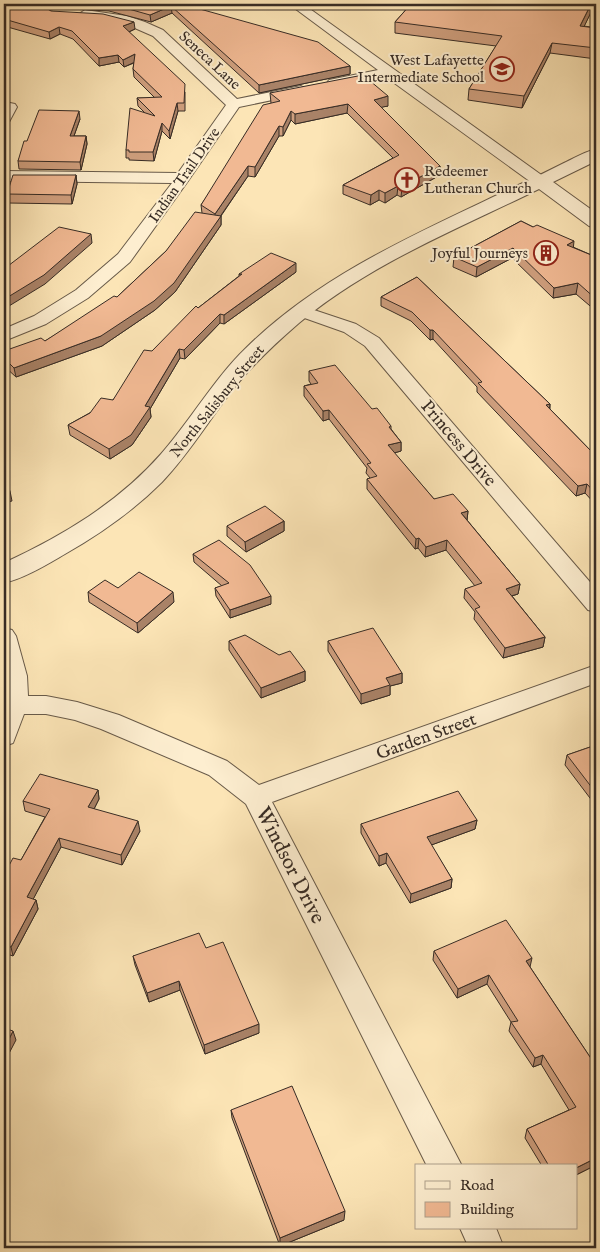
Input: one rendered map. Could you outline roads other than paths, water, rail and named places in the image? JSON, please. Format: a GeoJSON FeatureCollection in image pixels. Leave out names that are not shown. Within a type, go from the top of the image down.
{"type":"FeatureCollection","features":[{"type":"Feature","properties":{"kind":"street"},"geometry":{"type":"LineString","coordinates":[[295,4],[596,222]]}},
{"type":"Feature","properties":{"kind":"street","name":"Seneca Lane"},"geometry":{"type":"LineString","coordinates":[[71,13],[100,14],[146,25],[158,33],[234,104]]}},
{"type":"Feature","properties":{"kind":"street"},"geometry":{"type":"LineString","coordinates":[[234,104],[389,72]]}},
{"type":"Feature","properties":{"kind":"street","name":"Indian Trail Drive"},"geometry":{"type":"LineString","coordinates":[[4,335],[40,320],[82,294],[124,258],[183,178],[234,104]]}},
{"type":"Feature","properties":{"kind":"street","name":"North Salisbury Street"},"geometry":{"type":"LineString","coordinates":[[4,574],[37,559],[95,524],[144,486],[169,459],[238,370],[265,341],[332,289],[360,272],[596,154]]}},
{"type":"Feature","properties":{"kind":"street"},"geometry":{"type":"LineString","coordinates":[[4,176],[183,178]]}},
{"type":"Feature","properties":{"kind":"street","name":"Princess Drive"},"geometry":{"type":"LineString","coordinates":[[302,311],[350,328],[372,342],[596,604]]}},
{"type":"Feature","properties":{"kind":"street"},"geometry":{"type":"LineString","coordinates":[[4,636],[14,676],[15,705],[4,736]]}},
{"type":"Feature","properties":{"kind":"street","name":"Garden Street"},"geometry":{"type":"LineString","coordinates":[[256,797],[596,674]]}},
{"type":"Feature","properties":{"kind":"street","name":"Windsor Drive"},"geometry":{"type":"LineString","coordinates":[[15,705],[46,705],[77,711],[110,722],[218,768],[256,797],[444,1164]]}},
{"type":"Feature","properties":{"kind":"street"},"geometry":{"type":"LineString","coordinates":[[478,1230],[487,1248]]}},
{"type":"Feature","properties":{"kind":"place","name":"West Lafayette Intermediate School"},"geometry":{"type":"Point","coordinates":[502,69]}},
{"type":"Feature","properties":{"kind":"place","name":"Redeemer Lutheran Church"},"geometry":{"type":"Point","coordinates":[407,180]}},
{"type":"Feature","properties":{"kind":"place","name":"Joyful Journeys"},"geometry":{"type":"Point","coordinates":[546,253]}}]}
